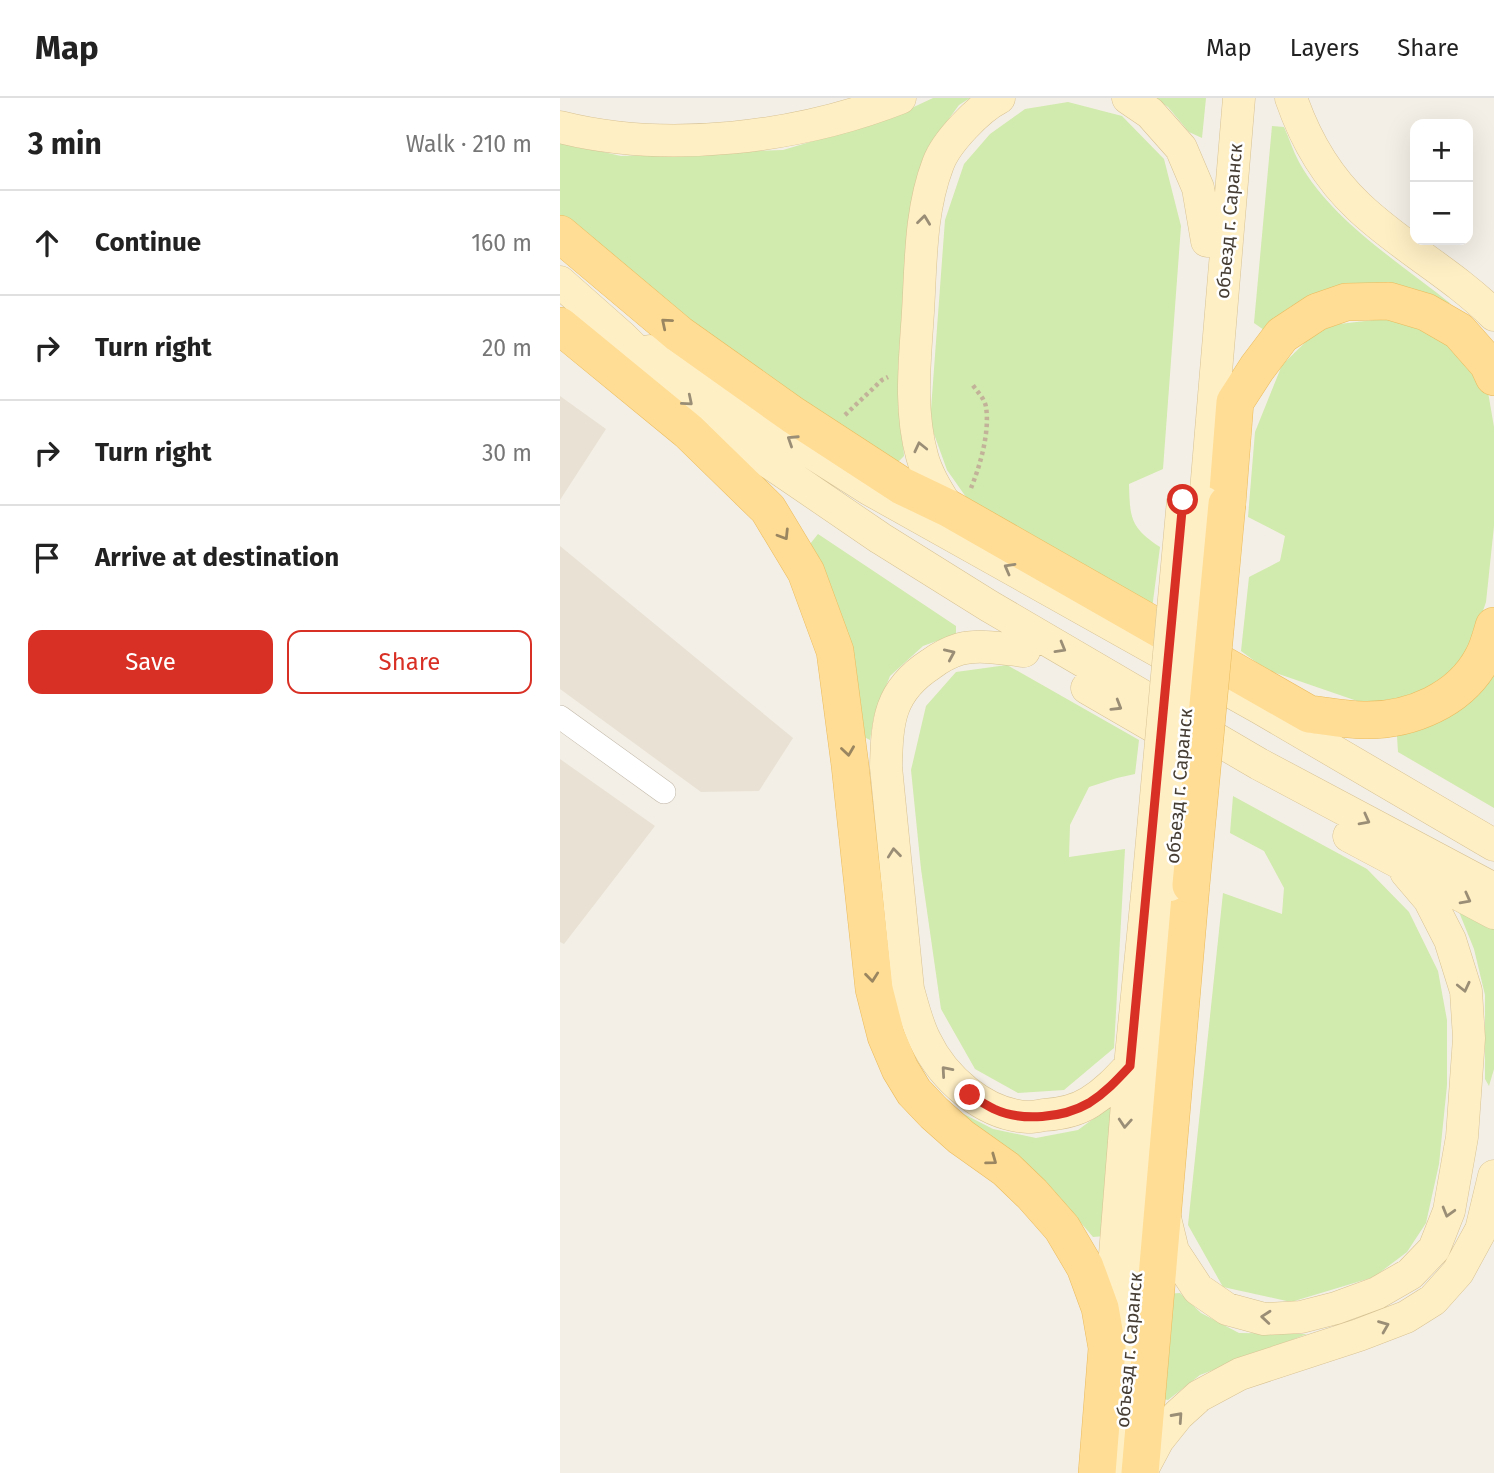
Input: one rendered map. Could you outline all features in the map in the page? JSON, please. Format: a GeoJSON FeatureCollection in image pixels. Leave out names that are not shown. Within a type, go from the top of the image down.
{"type":"FeatureCollection","features":[{"type":"Feature","properties":{"kind":"main road"},"geometry":{"type":"LineString","coordinates":[[560,127],[637,139],[725,138],[783,131],[838,118],[900,98]]}},
{"type":"Feature","properties":{"kind":"main road"},"geometry":{"type":"LineString","coordinates":[[954,512],[934,486],[922,458],[915,428],[913,382],[922,240],[927,202],[939,161],[964,125],[999,98]]}},
{"type":"Feature","properties":{"kind":"main road"},"geometry":{"type":"LineString","coordinates":[[1128,98],[1150,113],[1181,148],[1198,188],[1207,241]]}},
{"type":"Feature","properties":{"kind":"main road"},"geometry":{"type":"LineString","coordinates":[[1140,1473],[1163,1210],[1170,885],[1205,502],[1207,241],[1218,98]]}},
{"type":"Feature","properties":{"kind":"main road","name":"объезд г. Саранск"},"geometry":{"type":"LineString","coordinates":[[1205,502],[1239,98]]}},
{"type":"Feature","properties":{"kind":"main road"},"geometry":{"type":"LineString","coordinates":[[1205,502],[1235,402],[1260,98]]}},
{"type":"Feature","properties":{"kind":"main road"},"geometry":{"type":"LineString","coordinates":[[1291,98],[1298,120],[1316,155],[1358,207],[1476,296],[1494,315]]}},
{"type":"Feature","properties":{"kind":"main road"},"geometry":{"type":"LineString","coordinates":[[560,234],[679,334],[902,486],[954,512],[1494,822]]}},
{"type":"Feature","properties":{"kind":"main road"},"geometry":{"type":"LineString","coordinates":[[560,282],[621,336],[684,398],[757,454],[880,538],[1001,613],[1259,764],[1494,888]]}},
{"type":"Feature","properties":{"kind":"main road"},"geometry":{"type":"LineString","coordinates":[[1235,402],[1282,335],[1317,312],[1346,302],[1389,302],[1426,312],[1459,331],[1488,364],[1494,377]]}},
{"type":"Feature","properties":{"kind":"main road"},"geometry":{"type":"LineString","coordinates":[[560,326],[688,431],[768,509],[806,572],[835,651],[874,989],[886,1036],[900,1069],[914,1092],[961,1137],[1006,1170],[1062,1227],[1084,1267],[1100,1308],[1107,1348]]}},
{"type":"Feature","properties":{"kind":"main road"},"geometry":{"type":"LineString","coordinates":[[621,336],[701,377],[787,437],[881,496],[1260,708],[1494,845]]}},
{"type":"Feature","properties":{"kind":"main road"},"geometry":{"type":"LineString","coordinates":[[688,431],[965,615],[1024,651],[1132,715],[1494,913]]}},
{"type":"Feature","properties":{"kind":"main road"},"geometry":{"type":"LineString","coordinates":[[1309,714],[1364,720],[1403,716],[1436,703],[1462,685],[1483,657],[1494,626]]}},
{"type":"Feature","properties":{"kind":"main road"},"geometry":{"type":"LineString","coordinates":[[1024,651],[992,647],[961,649],[937,659],[916,674],[901,690],[892,711],[886,767],[908,989],[915,1018],[944,1071],[970,1095],[996,1110],[1027,1117],[1062,1113],[1088,1103],[1109,1088],[1130,1066]]}},
{"type":"Feature","properties":{"kind":"main road"},"geometry":{"type":"LineString","coordinates":[[1163,1210],[1174,1251],[1198,1289],[1227,1309],[1264,1319],[1301,1317],[1377,1293],[1410,1274],[1434,1249],[1450,1211],[1462,1137],[1469,1038],[1466,991],[1450,940],[1429,898],[1399,863]]}},
{"type":"Feature","properties":{"kind":"main road"},"geometry":{"type":"LineString","coordinates":[[1097,1473],[1130,1066],[1170,885]]}},
{"type":"Feature","properties":{"kind":"main road","name":"объезд г. Саранск"},"geometry":{"type":"LineString","coordinates":[[1118,1473],[1170,885]]}},
{"type":"Feature","properties":{"kind":"main road"},"geometry":{"type":"LineString","coordinates":[[1140,1473],[1158,1440],[1178,1415],[1199,1396],[1240,1374],[1406,1317],[1433,1300],[1458,1272],[1481,1230],[1494,1175]]}},
{"type":"Feature","properties":{"kind":"street"},"geometry":{"type":"LineString","coordinates":[[560,717],[664,792]]}},
{"type":"Feature","properties":{"kind":"path"},"geometry":{"type":"LineString","coordinates":[[825,436],[882,380],[915,364]]}},
{"type":"Feature","properties":{"kind":"path"},"geometry":{"type":"LineString","coordinates":[[954,512],[979,469],[986,432],[986,405],[972,384]]}},
{"type":"Feature","properties":{"kind":"shaded area"},"geometry":{"type":"Polygon","coordinates":[[[560,396],[606,429],[560,500],[560,396]]]}},
{"type":"Feature","properties":{"kind":"shaded area"},"geometry":{"type":"Polygon","coordinates":[[[560,546],[793,738],[759,791],[701,792],[560,689],[560,546]]]}},
{"type":"Feature","properties":{"kind":"shaded area"},"geometry":{"type":"Polygon","coordinates":[[[560,759],[655,826],[564,944],[560,942],[560,759]]]}},
{"type":"Feature","properties":{"kind":"green space"},"geometry":{"type":"Polygon","coordinates":[[[933,98],[970,98],[959,105],[928,147],[908,234],[898,371],[904,456],[897,463],[743,365],[560,217],[560,142],[621,156],[783,150],[888,119],[933,98]]]}},
{"type":"Feature","properties":{"kind":"green space"},"geometry":{"type":"Polygon","coordinates":[[[1155,98],[1206,98],[1202,138],[1189,132],[1168,107],[1155,98]]]}},
{"type":"Feature","properties":{"kind":"green space"},"geometry":{"type":"Polygon","coordinates":[[[1068,102],[1122,116],[1164,159],[1181,226],[1163,469],[1129,484],[1134,521],[1143,534],[1160,547],[1152,609],[966,497],[947,470],[930,423],[945,220],[964,164],[990,134],[1025,109],[1068,102]]]}},
{"type":"Feature","properties":{"kind":"green space"},"geometry":{"type":"Polygon","coordinates":[[[1272,126],[1284,127],[1297,158],[1313,183],[1348,222],[1451,304],[1392,283],[1341,286],[1290,307],[1264,330],[1254,323],[1272,126]]]}},
{"type":"Feature","properties":{"kind":"green space"},"geometry":{"type":"Polygon","coordinates":[[[1391,318],[1450,342],[1488,392],[1494,427],[1494,526],[1486,602],[1465,664],[1415,696],[1363,703],[1267,670],[1241,651],[1249,577],[1280,561],[1285,536],[1248,517],[1255,432],[1282,365],[1322,326],[1391,318]]]}},
{"type":"Feature","properties":{"kind":"green space"},"geometry":{"type":"Polygon","coordinates":[[[818,534],[956,626],[956,634],[923,646],[890,676],[874,716],[870,740],[864,737],[810,544],[818,534]]]}},
{"type":"Feature","properties":{"kind":"green space"},"geometry":{"type":"Polygon","coordinates":[[[1007,665],[1139,740],[1135,774],[1089,787],[1070,825],[1069,857],[1125,849],[1114,1048],[1064,1090],[1018,1093],[975,1069],[941,1009],[921,869],[911,770],[926,706],[956,672],[1007,665]]]}},
{"type":"Feature","properties":{"kind":"green space"},"geometry":{"type":"Polygon","coordinates":[[[1494,667],[1494,808],[1398,752],[1397,736],[1430,726],[1494,667]]]}},
{"type":"Feature","properties":{"kind":"green space"},"geometry":{"type":"Polygon","coordinates":[[[1233,796],[1367,869],[1409,912],[1438,971],[1447,1020],[1447,1085],[1439,1164],[1426,1223],[1407,1252],[1374,1277],[1291,1302],[1223,1287],[1188,1225],[1223,893],[1282,914],[1284,888],[1264,851],[1230,833],[1233,796]]]}},
{"type":"Feature","properties":{"kind":"green space"},"geometry":{"type":"Polygon","coordinates":[[[1457,907],[1494,927],[1494,1069],[1489,1086],[1485,1079],[1485,995],[1474,949],[1457,907]]]}},
{"type":"Feature","properties":{"kind":"green space"},"geometry":{"type":"Polygon","coordinates":[[[1119,1100],[1105,1236],[1093,1237],[1069,1209],[956,1110],[993,1129],[1036,1138],[1078,1130],[1119,1100]]]}},
{"type":"Feature","properties":{"kind":"green space"},"geometry":{"type":"Polygon","coordinates":[[[1180,1293],[1201,1313],[1239,1333],[1307,1334],[1200,1375],[1168,1400],[1158,1398],[1165,1294],[1180,1293]]]}},
{"type":"Feature","properties":{"kind":"route"},"geometry":{"type":"LineString","coordinates":[[970,1095],[996,1110],[1027,1117],[1062,1113],[1088,1103],[1109,1088],[1130,1066],[1183,500]]}}]}
